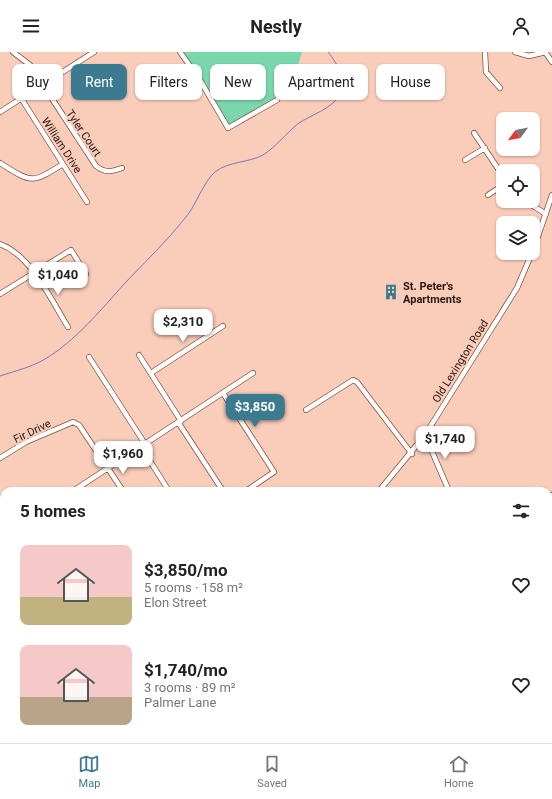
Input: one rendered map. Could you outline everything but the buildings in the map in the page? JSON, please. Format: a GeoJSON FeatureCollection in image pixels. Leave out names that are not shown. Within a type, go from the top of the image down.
{"type":"FeatureCollection","features":[{"type":"Feature","properties":{"kind":"street","name":"Tyler Court"},"geometry":{"type":"LineString","coordinates":[[13,52],[29,64]]}},
{"type":"Feature","properties":{"kind":"street"},"geometry":{"type":"LineString","coordinates":[[63,72],[94,52]]}},
{"type":"Feature","properties":{"kind":"street"},"geometry":{"type":"LineString","coordinates":[[180,52],[200,80],[228,128],[277,100]]}},
{"type":"Feature","properties":{"kind":"street"},"geometry":{"type":"LineString","coordinates":[[485,52],[484,67],[487,75],[500,88]]}},
{"type":"Feature","properties":{"kind":"street"},"geometry":{"type":"LineString","coordinates":[[515,52],[529,56],[545,52],[552,62]]}},
{"type":"Feature","properties":{"kind":"street"},"geometry":{"type":"LineString","coordinates":[[0,112],[18,100]]}},
{"type":"Feature","properties":{"kind":"street","name":"William Drive"},"geometry":{"type":"LineString","coordinates":[[22,100],[87,202]]}},
{"type":"Feature","properties":{"kind":"street","name":"Tyler Court"},"geometry":{"type":"LineString","coordinates":[[52,100],[96,166],[104,172],[113,172],[122,168]]}},
{"type":"Feature","properties":{"kind":"street"},"geometry":{"type":"LineString","coordinates":[[474,132],[496,165]]}},
{"type":"Feature","properties":{"kind":"street"},"geometry":{"type":"LineString","coordinates":[[465,160],[485,148]]}},
{"type":"Feature","properties":{"kind":"street"},"geometry":{"type":"LineString","coordinates":[[0,163],[23,178],[32,180],[40,178],[63,164]]}},
{"type":"Feature","properties":{"kind":"street"},"geometry":{"type":"LineString","coordinates":[[488,195],[496,190]]}},
{"type":"Feature","properties":{"kind":"street","name":"Old Lexington Road"},"geometry":{"type":"LineString","coordinates":[[540,232],[552,194]]}},
{"type":"Feature","properties":{"kind":"street"},"geometry":{"type":"LineString","coordinates":[[536,208],[546,214]]}},
{"type":"Feature","properties":{"kind":"street"},"geometry":{"type":"LineString","coordinates":[[0,244],[19,254],[34,274],[68,327]]}},
{"type":"Feature","properties":{"kind":"street"},"geometry":{"type":"LineString","coordinates":[[0,294],[71,250],[86,274]]}},
{"type":"Feature","properties":{"kind":"street","name":"Old Lexington Road"},"geometry":{"type":"LineString","coordinates":[[383,487],[412,454],[426,435],[517,288],[529,260]]}},
{"type":"Feature","properties":{"kind":"street"},"geometry":{"type":"LineString","coordinates":[[151,373],[223,326]]}},
{"type":"Feature","properties":{"kind":"street"},"geometry":{"type":"LineString","coordinates":[[139,355],[221,487]]}},
{"type":"Feature","properties":{"kind":"street"},"geometry":{"type":"LineString","coordinates":[[89,357],[167,487]]}},
{"type":"Feature","properties":{"kind":"street"},"geometry":{"type":"LineString","coordinates":[[79,487],[253,373]]}},
{"type":"Feature","properties":{"kind":"street"},"geometry":{"type":"LineString","coordinates":[[306,410],[353,380],[357,382],[412,454]]}},
{"type":"Feature","properties":{"kind":"street"},"geometry":{"type":"LineString","coordinates":[[223,393],[274,472],[252,487]]}},
{"type":"Feature","properties":{"kind":"street","name":"Fir Drive"},"geometry":{"type":"LineString","coordinates":[[0,458],[26,442],[73,422],[79,425],[108,468]]}},
{"type":"Feature","properties":{"kind":"street"},"geometry":{"type":"LineString","coordinates":[[426,435],[447,487]]}},
{"type":"Feature","properties":{"kind":"street"},"geometry":{"type":"LineString","coordinates":[[108,468],[120,487]]}},
{"type":"Feature","properties":{"kind":"green space"},"geometry":{"type":"Polygon","coordinates":[[[180,52],[302,52],[298,64],[274,64],[274,100],[277,100],[228,128],[210,100],[266,100],[266,64],[210,64],[210,100],[202,87],[202,64],[188,64],[180,52]]]}},
{"type":"Feature","properties":{"kind":"waterway"},"geometry":{"type":"LineString","coordinates":[[0,376],[40,362],[56,352],[77,335],[179,226],[190,212],[207,181],[215,172],[220,168],[263,155],[299,123],[331,105],[342,90],[342,78],[338,67],[328,52]]}},
{"type":"Feature","properties":{"kind":"place","name":"St. Peter's Apartments"},"geometry":{"type":"Point","coordinates":[391,292]}}]}
